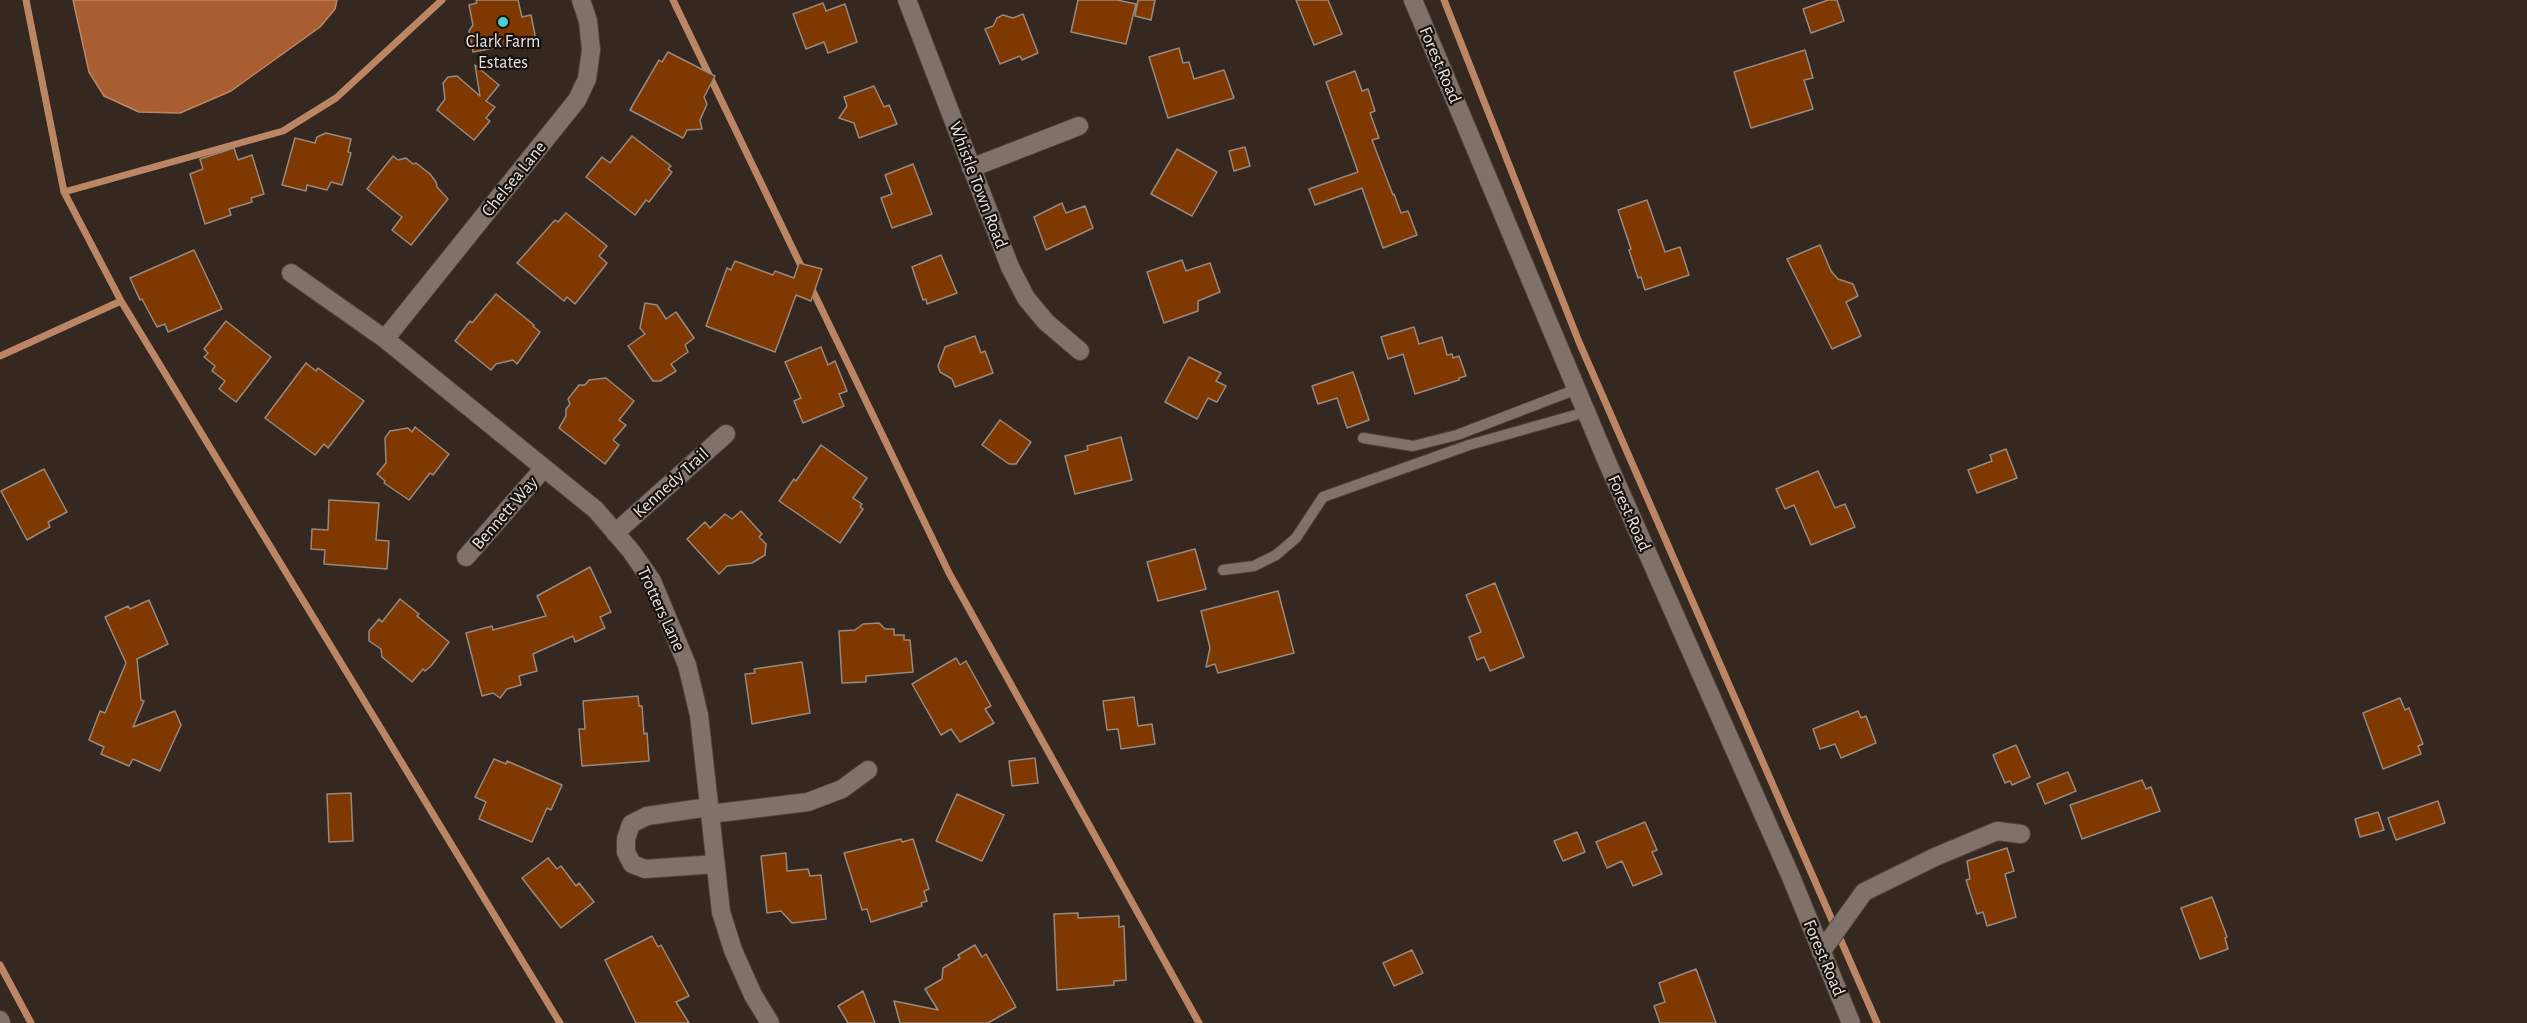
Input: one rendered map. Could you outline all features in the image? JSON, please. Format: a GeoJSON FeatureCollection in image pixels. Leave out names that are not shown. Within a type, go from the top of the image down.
{"type":"FeatureCollection","features":[{"type":"Feature","properties":{"kind":"street","name":"Chelsea Lane"},"geometry":{"type":"LineString","coordinates":[[385,339],[577,100],[587,79],[591,50],[588,21],[581,0]]}},
{"type":"Feature","properties":{"kind":"street","name":"Whistle Town Road"},"geometry":{"type":"LineString","coordinates":[[907,0],[1010,267],[1026,298],[1046,322],[1080,351]]}},
{"type":"Feature","properties":{"kind":"street","name":"Forest Road"},"geometry":{"type":"LineString","coordinates":[[1413,0],[1586,412],[1791,877],[1851,1023]]}},
{"type":"Feature","properties":{"kind":"street"},"geometry":{"type":"LineString","coordinates":[[971,168],[1079,126]]}},
{"type":"Feature","properties":{"kind":"street","name":"Trotters Lane"},"geometry":{"type":"LineString","coordinates":[[291,273],[385,339],[596,510],[632,551],[652,581],[687,665],[699,715],[721,912],[733,950],[753,996],[770,1023]]}},
{"type":"Feature","properties":{"kind":"street","name":"Kennedy Trail"},"geometry":{"type":"LineString","coordinates":[[615,533],[726,434]]}},
{"type":"Feature","properties":{"kind":"street","name":"Bennett Way"},"geometry":{"type":"LineString","coordinates":[[466,557],[544,468]]}},
{"type":"Feature","properties":{"kind":"street"},"geometry":{"type":"LineString","coordinates":[[716,864],[645,869],[632,864],[626,852],[626,839],[631,824],[647,816],[808,802],[842,789],[868,770]]}},
{"type":"Feature","properties":{"kind":"street"},"geometry":{"type":"LineString","coordinates":[[1821,952],[1864,892],[1935,857],[1997,831],[2022,834]]}},
{"type":"Feature","properties":{"kind":"lane"},"geometry":{"type":"LineString","coordinates":[[1363,438],[1413,446],[1457,435],[1577,389]]}},
{"type":"Feature","properties":{"kind":"lane"},"geometry":{"type":"LineString","coordinates":[[1223,570],[1254,566],[1276,555],[1296,538],[1323,497],[1469,445],[1586,412]]}},
{"type":"Feature","properties":{"kind":"shaded area"},"geometry":{"type":"Polygon","coordinates":[[[73,0],[337,0],[335,9],[320,27],[231,91],[180,113],[139,112],[104,96],[89,72],[73,0]]]}},
{"type":"Feature","properties":{"kind":"building","name":"Clark Farm Estates"},"geometry":{"type":"Polygon","coordinates":[[[476,0],[518,0],[522,17],[531,15],[536,40],[473,52],[469,31],[473,25],[469,5],[477,3],[476,0]]]}},
{"type":"Feature","properties":{"kind":"building"},"geometry":{"type":"Polygon","coordinates":[[[1078,0],[1117,0],[1136,4],[1126,44],[1071,32],[1078,0]]]}},
{"type":"Feature","properties":{"kind":"building"},"geometry":{"type":"Polygon","coordinates":[[[1138,0],[1155,0],[1151,20],[1135,16],[1138,0]]]}},
{"type":"Feature","properties":{"kind":"building"},"geometry":{"type":"Polygon","coordinates":[[[1296,0],[1328,0],[1342,34],[1314,45],[1296,0]]]}},
{"type":"Feature","properties":{"kind":"building"},"geometry":{"type":"Polygon","coordinates":[[[1828,0],[1837,0],[1844,21],[1811,33],[1803,9],[1828,0]]]}},
{"type":"Feature","properties":{"kind":"building"},"geometry":{"type":"Polygon","coordinates":[[[823,3],[826,11],[845,4],[857,42],[828,53],[824,42],[806,49],[793,14],[823,3]]]}},
{"type":"Feature","properties":{"kind":"building"},"geometry":{"type":"Polygon","coordinates":[[[1023,14],[1038,53],[1022,60],[1020,56],[1000,64],[985,29],[993,26],[997,18],[1003,15],[1013,18],[1023,14]]]}},
{"type":"Feature","properties":{"kind":"building"},"geometry":{"type":"Polygon","coordinates":[[[1179,48],[1183,63],[1189,62],[1194,79],[1224,70],[1234,98],[1168,118],[1149,57],[1179,48]]]}},
{"type":"Feature","properties":{"kind":"building"},"geometry":{"type":"Polygon","coordinates":[[[1805,50],[1813,78],[1804,80],[1813,109],[1751,128],[1734,72],[1805,50]]]}},
{"type":"Feature","properties":{"kind":"building"},"geometry":{"type":"Polygon","coordinates":[[[668,52],[715,76],[704,97],[707,104],[700,120],[702,129],[687,130],[683,138],[630,110],[659,60],[662,62],[668,52]]]}},
{"type":"Feature","properties":{"kind":"building"},"geometry":{"type":"Polygon","coordinates":[[[475,65],[499,85],[486,101],[495,107],[486,118],[490,121],[474,140],[437,110],[445,99],[443,83],[448,77],[457,76],[480,96],[475,65]]]}},
{"type":"Feature","properties":{"kind":"building"},"geometry":{"type":"Polygon","coordinates":[[[1355,71],[1362,91],[1368,89],[1375,111],[1370,113],[1379,138],[1372,140],[1401,213],[1408,211],[1417,235],[1383,248],[1362,188],[1315,205],[1309,189],[1358,172],[1326,82],[1355,71]]]}},
{"type":"Feature","properties":{"kind":"building"},"geometry":{"type":"Polygon","coordinates":[[[874,86],[884,107],[889,105],[897,124],[859,138],[854,123],[839,118],[847,106],[844,97],[874,86]]]}},
{"type":"Feature","properties":{"kind":"building"},"geometry":{"type":"Polygon","coordinates":[[[326,133],[351,139],[348,152],[351,153],[342,185],[331,182],[327,190],[307,185],[306,191],[282,185],[295,138],[315,143],[317,137],[326,133]]]}},
{"type":"Feature","properties":{"kind":"building"},"geometry":{"type":"Polygon","coordinates":[[[632,136],[671,166],[668,169],[672,172],[649,202],[646,200],[635,215],[586,177],[602,157],[610,163],[632,136]]]}},
{"type":"Feature","properties":{"kind":"building"},"geometry":{"type":"Polygon","coordinates":[[[1245,147],[1250,166],[1234,171],[1229,151],[1245,147]]]}},
{"type":"Feature","properties":{"kind":"building"},"geometry":{"type":"Polygon","coordinates":[[[234,148],[238,160],[252,155],[264,194],[251,198],[252,202],[229,209],[231,215],[205,224],[190,174],[203,169],[200,159],[234,148]]]}},
{"type":"Feature","properties":{"kind":"building"},"geometry":{"type":"Polygon","coordinates":[[[1177,149],[1217,172],[1192,216],[1151,194],[1177,149]]]}},
{"type":"Feature","properties":{"kind":"building"},"geometry":{"type":"Polygon","coordinates":[[[393,156],[398,160],[406,158],[413,164],[416,163],[430,174],[437,187],[448,199],[411,245],[392,230],[402,217],[367,189],[393,156]]]}},
{"type":"Feature","properties":{"kind":"building"},"geometry":{"type":"Polygon","coordinates":[[[913,164],[932,214],[892,228],[881,198],[892,194],[885,175],[913,164]]]}},
{"type":"Feature","properties":{"kind":"building"},"geometry":{"type":"Polygon","coordinates":[[[1647,200],[1665,252],[1680,247],[1689,275],[1645,290],[1641,277],[1638,278],[1618,210],[1647,200]]]}},
{"type":"Feature","properties":{"kind":"building"},"geometry":{"type":"Polygon","coordinates":[[[1062,203],[1066,213],[1085,206],[1093,228],[1046,250],[1034,217],[1062,203]]]}},
{"type":"Feature","properties":{"kind":"building"},"geometry":{"type":"Polygon","coordinates":[[[566,213],[607,246],[599,256],[607,263],[575,304],[567,297],[564,301],[517,263],[555,220],[558,222],[566,213]]]}},
{"type":"Feature","properties":{"kind":"building"},"geometry":{"type":"Polygon","coordinates":[[[1820,245],[1831,271],[1838,279],[1853,284],[1858,296],[1846,302],[1861,336],[1832,349],[1787,259],[1820,245]]]}},
{"type":"Feature","properties":{"kind":"building"},"geometry":{"type":"Polygon","coordinates":[[[194,250],[222,309],[168,332],[165,324],[157,327],[142,299],[140,300],[130,278],[194,250]]]}},
{"type":"Feature","properties":{"kind":"building"},"geometry":{"type":"Polygon","coordinates":[[[941,255],[957,293],[927,304],[926,299],[923,300],[912,267],[941,255]]]}},
{"type":"Feature","properties":{"kind":"building"},"geometry":{"type":"Polygon","coordinates":[[[1182,260],[1186,271],[1210,263],[1220,292],[1198,301],[1198,311],[1164,323],[1147,272],[1182,260]]]}},
{"type":"Feature","properties":{"kind":"building"},"geometry":{"type":"Polygon","coordinates":[[[735,261],[773,275],[775,271],[794,278],[799,263],[822,269],[811,301],[796,295],[775,352],[706,326],[727,268],[731,270],[735,261]]]}},
{"type":"Feature","properties":{"kind":"building"},"geometry":{"type":"Polygon","coordinates":[[[496,294],[540,332],[517,364],[513,360],[496,364],[491,370],[455,341],[470,321],[472,323],[496,294]]]}},
{"type":"Feature","properties":{"kind":"building"},"geometry":{"type":"Polygon","coordinates":[[[645,303],[657,305],[666,319],[676,312],[694,338],[685,345],[688,352],[671,364],[676,371],[660,381],[653,381],[628,346],[645,334],[640,328],[645,303]]]}},
{"type":"Feature","properties":{"kind":"building"},"geometry":{"type":"Polygon","coordinates":[[[226,321],[271,357],[236,402],[219,389],[225,381],[212,371],[215,366],[204,357],[208,353],[204,349],[226,321]]]}},
{"type":"Feature","properties":{"kind":"building"},"geometry":{"type":"Polygon","coordinates":[[[1414,327],[1419,344],[1442,337],[1447,355],[1452,354],[1453,358],[1459,356],[1466,376],[1415,394],[1403,354],[1388,359],[1381,337],[1414,327]]]}},
{"type":"Feature","properties":{"kind":"building"},"geometry":{"type":"Polygon","coordinates":[[[975,336],[981,353],[985,351],[993,373],[955,387],[952,379],[940,372],[938,366],[945,347],[975,336]]]}},
{"type":"Feature","properties":{"kind":"building"},"geometry":{"type":"Polygon","coordinates":[[[821,347],[828,365],[835,361],[847,391],[839,394],[844,406],[803,423],[794,401],[801,398],[785,362],[821,347]]]}},
{"type":"Feature","properties":{"kind":"building"},"geometry":{"type":"Polygon","coordinates":[[[1189,357],[1221,373],[1216,381],[1226,386],[1217,402],[1208,398],[1197,419],[1165,402],[1189,357]]]}},
{"type":"Feature","properties":{"kind":"building"},"geometry":{"type":"Polygon","coordinates":[[[306,363],[316,371],[318,368],[364,401],[328,448],[324,444],[315,455],[265,418],[306,363]]]}},
{"type":"Feature","properties":{"kind":"building"},"geometry":{"type":"Polygon","coordinates":[[[1353,372],[1369,420],[1347,428],[1337,398],[1318,404],[1312,386],[1353,372]]]}},
{"type":"Feature","properties":{"kind":"building"},"geometry":{"type":"Polygon","coordinates":[[[606,378],[634,401],[619,420],[626,425],[613,440],[619,445],[605,464],[559,428],[570,404],[568,399],[579,385],[585,385],[589,380],[606,378]]]}},
{"type":"Feature","properties":{"kind":"building"},"geometry":{"type":"Polygon","coordinates":[[[1000,420],[1031,442],[1016,464],[1009,464],[982,445],[1000,420]]]}},
{"type":"Feature","properties":{"kind":"building"},"geometry":{"type":"Polygon","coordinates":[[[415,427],[449,454],[433,475],[430,473],[409,500],[384,483],[385,481],[377,474],[386,463],[385,438],[390,431],[408,428],[412,432],[415,427]]]}},
{"type":"Feature","properties":{"kind":"building"},"geometry":{"type":"Polygon","coordinates":[[[1121,437],[1132,480],[1075,494],[1065,456],[1088,450],[1087,446],[1121,437]]]}},
{"type":"Feature","properties":{"kind":"building"},"geometry":{"type":"Polygon","coordinates":[[[821,445],[867,478],[853,498],[862,504],[860,507],[863,509],[840,543],[779,501],[821,445]]]}},
{"type":"Feature","properties":{"kind":"building"},"geometry":{"type":"Polygon","coordinates":[[[2006,449],[2017,478],[1977,493],[1968,470],[1992,461],[1990,455],[2006,449]]]}},
{"type":"Feature","properties":{"kind":"building"},"geometry":{"type":"Polygon","coordinates":[[[44,469],[67,512],[48,522],[50,527],[27,540],[1,491],[44,469]]]}},
{"type":"Feature","properties":{"kind":"building"},"geometry":{"type":"Polygon","coordinates":[[[1818,471],[1835,508],[1845,504],[1855,527],[1811,545],[1794,505],[1785,509],[1776,489],[1818,471]]]}},
{"type":"Feature","properties":{"kind":"building"},"geometry":{"type":"Polygon","coordinates":[[[329,500],[379,503],[376,540],[389,541],[387,569],[324,564],[325,550],[311,549],[312,529],[328,530],[329,500]]]}},
{"type":"Feature","properties":{"kind":"building"},"geometry":{"type":"Polygon","coordinates":[[[741,511],[762,534],[759,537],[766,544],[765,555],[752,563],[727,566],[719,574],[687,539],[705,522],[710,528],[725,514],[732,519],[741,511]]]}},
{"type":"Feature","properties":{"kind":"building"},"geometry":{"type":"Polygon","coordinates":[[[1195,549],[1206,589],[1158,601],[1147,562],[1195,549]]]}},
{"type":"Feature","properties":{"kind":"building"},"geometry":{"type":"Polygon","coordinates":[[[590,567],[611,612],[600,617],[605,628],[575,642],[573,636],[533,654],[537,671],[519,676],[521,685],[507,689],[500,698],[493,693],[482,696],[466,633],[492,626],[493,630],[546,616],[537,596],[590,567]]]}},
{"type":"Feature","properties":{"kind":"building"},"geometry":{"type":"Polygon","coordinates":[[[1495,583],[1524,657],[1490,671],[1484,657],[1477,660],[1469,637],[1481,632],[1466,595],[1495,583]]]}},
{"type":"Feature","properties":{"kind":"building"},"geometry":{"type":"Polygon","coordinates":[[[1278,591],[1294,653],[1218,673],[1215,664],[1206,667],[1210,648],[1201,611],[1278,591]]]}},
{"type":"Feature","properties":{"kind":"building"},"geometry":{"type":"Polygon","coordinates":[[[400,599],[449,642],[431,666],[425,671],[423,669],[412,682],[382,657],[381,649],[369,641],[369,631],[379,619],[382,622],[400,599]]]}},
{"type":"Feature","properties":{"kind":"building"},"geometry":{"type":"Polygon","coordinates":[[[149,600],[168,644],[137,659],[141,700],[144,701],[133,727],[175,711],[181,725],[160,771],[133,759],[129,766],[101,754],[104,747],[89,740],[100,711],[105,713],[126,663],[105,617],[128,606],[130,609],[149,600]]]}},
{"type":"Feature","properties":{"kind":"building"},"geometry":{"type":"Polygon","coordinates":[[[879,623],[885,629],[894,629],[894,635],[904,635],[904,640],[910,640],[913,672],[866,676],[866,682],[842,683],[839,631],[855,630],[863,624],[879,623]]]}},
{"type":"Feature","properties":{"kind":"building"},"geometry":{"type":"Polygon","coordinates":[[[956,658],[960,665],[966,661],[991,706],[985,709],[994,723],[960,742],[951,729],[941,735],[912,684],[956,658]]]}},
{"type":"Feature","properties":{"kind":"building"},"geometry":{"type":"Polygon","coordinates":[[[802,662],[810,713],[752,724],[745,674],[755,673],[754,669],[802,662]]]}},
{"type":"Feature","properties":{"kind":"building"},"geometry":{"type":"Polygon","coordinates":[[[638,696],[639,706],[642,706],[644,734],[647,733],[649,761],[582,766],[579,729],[585,729],[583,701],[638,696]]]}},
{"type":"Feature","properties":{"kind":"building"},"geometry":{"type":"Polygon","coordinates":[[[1134,697],[1138,726],[1152,724],[1155,744],[1121,749],[1118,729],[1107,730],[1103,701],[1134,697]]]}},
{"type":"Feature","properties":{"kind":"building"},"geometry":{"type":"Polygon","coordinates":[[[2400,698],[2405,710],[2409,708],[2423,744],[2418,746],[2421,754],[2383,769],[2363,713],[2400,698]]]}},
{"type":"Feature","properties":{"kind":"building"},"geometry":{"type":"Polygon","coordinates":[[[1858,711],[1861,718],[1866,716],[1876,743],[1841,758],[1835,744],[1820,749],[1813,729],[1858,711]]]}},
{"type":"Feature","properties":{"kind":"building"},"geometry":{"type":"Polygon","coordinates":[[[2016,745],[2030,777],[2012,785],[2010,781],[2005,783],[1993,755],[2016,745]]]}},
{"type":"Feature","properties":{"kind":"building"},"geometry":{"type":"Polygon","coordinates":[[[1035,758],[1038,783],[1012,786],[1009,761],[1035,758]]]}},
{"type":"Feature","properties":{"kind":"building"},"geometry":{"type":"Polygon","coordinates":[[[494,759],[506,764],[507,761],[562,785],[551,810],[547,808],[532,842],[479,819],[486,802],[475,797],[494,759]]]}},
{"type":"Feature","properties":{"kind":"building"},"geometry":{"type":"Polygon","coordinates":[[[2068,772],[2076,791],[2045,804],[2037,784],[2068,772]]]}},
{"type":"Feature","properties":{"kind":"building"},"geometry":{"type":"Polygon","coordinates":[[[2142,780],[2146,789],[2151,787],[2160,811],[2082,839],[2070,805],[2142,780]]]}},
{"type":"Feature","properties":{"kind":"building"},"geometry":{"type":"Polygon","coordinates":[[[351,793],[353,841],[329,842],[327,794],[351,793]]]}},
{"type":"Feature","properties":{"kind":"building"},"geometry":{"type":"Polygon","coordinates":[[[957,794],[1004,815],[982,861],[936,841],[957,794]]]}},
{"type":"Feature","properties":{"kind":"building"},"geometry":{"type":"Polygon","coordinates":[[[2438,801],[2445,823],[2396,840],[2388,818],[2438,801]]]}},
{"type":"Feature","properties":{"kind":"building"},"geometry":{"type":"Polygon","coordinates":[[[2378,812],[2384,830],[2360,837],[2355,819],[2378,812]]]}},
{"type":"Feature","properties":{"kind":"building"},"geometry":{"type":"Polygon","coordinates":[[[1645,822],[1657,850],[1652,852],[1662,874],[1633,886],[1622,861],[1607,868],[1596,842],[1645,822]]]}},
{"type":"Feature","properties":{"kind":"building"},"geometry":{"type":"Polygon","coordinates":[[[1577,832],[1585,852],[1563,861],[1554,841],[1577,832]]]}},
{"type":"Feature","properties":{"kind":"building"},"geometry":{"type":"Polygon","coordinates":[[[901,839],[902,842],[913,839],[929,889],[924,891],[927,901],[921,903],[922,906],[871,922],[867,909],[862,910],[844,853],[901,839]]]}},
{"type":"Feature","properties":{"kind":"building"},"geometry":{"type":"Polygon","coordinates":[[[2007,848],[2014,871],[2005,874],[2016,917],[1987,926],[1983,912],[1977,914],[1966,880],[1970,879],[1967,861],[2007,848]]]}},
{"type":"Feature","properties":{"kind":"building"},"geometry":{"type":"Polygon","coordinates":[[[786,853],[787,871],[808,869],[810,876],[821,875],[826,919],[792,923],[781,911],[767,913],[761,856],[786,853]]]}},
{"type":"Feature","properties":{"kind":"building"},"geometry":{"type":"Polygon","coordinates":[[[548,858],[557,869],[561,866],[576,886],[579,883],[594,902],[561,928],[522,878],[548,858]]]}},
{"type":"Feature","properties":{"kind":"building"},"geometry":{"type":"Polygon","coordinates":[[[2212,897],[2227,937],[2225,938],[2228,949],[2200,959],[2181,908],[2212,897]]]}},
{"type":"Feature","properties":{"kind":"building"},"geometry":{"type":"Polygon","coordinates":[[[1078,913],[1078,918],[1119,916],[1119,927],[1124,926],[1126,980],[1114,981],[1114,985],[1057,990],[1054,914],[1078,913]]]}},
{"type":"Feature","properties":{"kind":"building"},"geometry":{"type":"Polygon","coordinates":[[[652,936],[658,947],[661,945],[689,996],[676,1002],[689,1023],[636,1023],[605,960],[652,936]]]}},
{"type":"Feature","properties":{"kind":"building"},"geometry":{"type":"Polygon","coordinates":[[[975,945],[982,957],[986,954],[1016,1007],[988,1023],[900,1023],[894,1001],[938,1010],[925,989],[942,979],[943,968],[960,958],[958,955],[975,945]]]}},
{"type":"Feature","properties":{"kind":"building"},"geometry":{"type":"Polygon","coordinates":[[[1412,950],[1423,973],[1394,986],[1383,963],[1412,950]]]}},
{"type":"Feature","properties":{"kind":"building"},"geometry":{"type":"Polygon","coordinates":[[[1696,969],[1716,1023],[1660,1023],[1654,1006],[1665,1002],[1659,983],[1696,969]]]}},
{"type":"Feature","properties":{"kind":"building"},"geometry":{"type":"Polygon","coordinates":[[[863,991],[875,1023],[848,1023],[838,1006],[863,991]]]}},
{"type":"Feature","properties":{"kind":"waterway"},"geometry":{"type":"LineString","coordinates":[[26,0],[64,192],[121,301],[560,1023]]}},
{"type":"Feature","properties":{"kind":"waterway"},"geometry":{"type":"LineString","coordinates":[[64,192],[283,131],[336,98],[442,0]]}},
{"type":"Feature","properties":{"kind":"waterway"},"geometry":{"type":"LineString","coordinates":[[673,0],[803,270]]}},
{"type":"Feature","properties":{"kind":"waterway"},"geometry":{"type":"LineString","coordinates":[[1444,0],[1579,342],[1877,1023]]}},
{"type":"Feature","properties":{"kind":"waterway"},"geometry":{"type":"LineString","coordinates":[[810,285],[949,573],[1199,1023]]}},
{"type":"Feature","properties":{"kind":"waterway"},"geometry":{"type":"LineString","coordinates":[[0,356],[121,301]]}},
{"type":"Feature","properties":{"kind":"waterway"},"geometry":{"type":"LineString","coordinates":[[0,965],[31,1023]]}},
{"type":"Feature","properties":{"kind":"place","name":"Clark Farm Estates"},"geometry":{"type":"Point","coordinates":[503,22]}}]}
